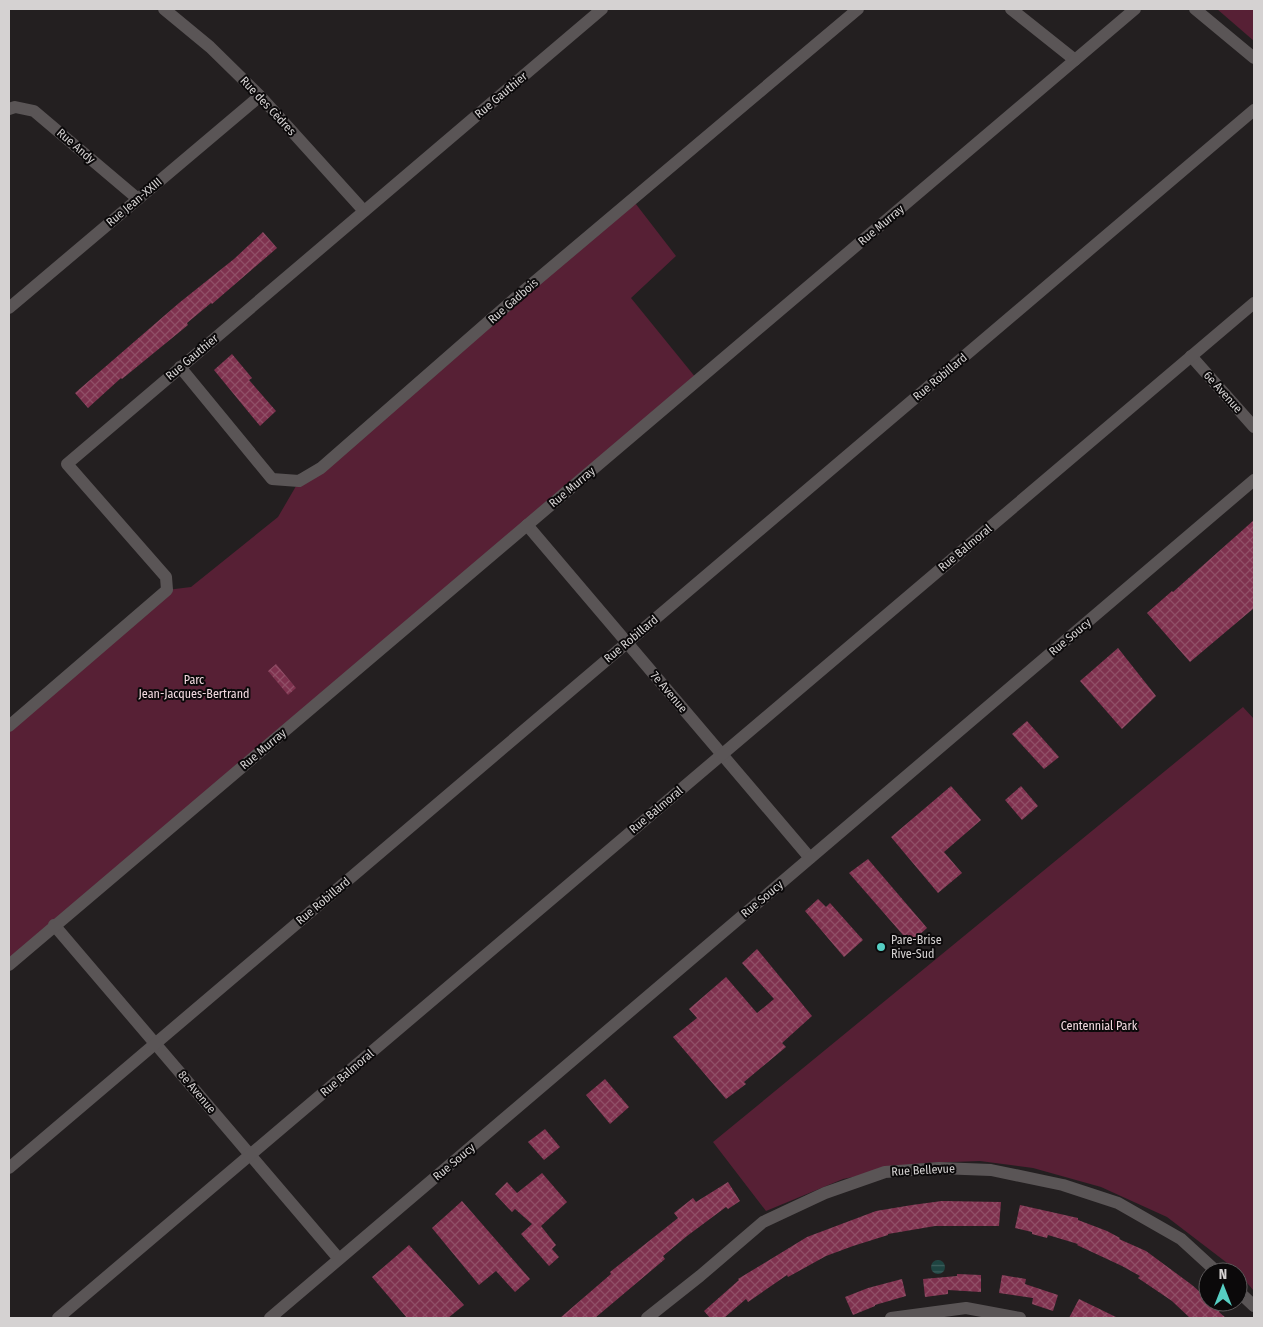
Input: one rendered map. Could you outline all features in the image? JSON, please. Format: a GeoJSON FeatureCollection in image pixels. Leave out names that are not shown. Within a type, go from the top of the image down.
{"type":"FeatureCollection","features":[{"type":"Feature","properties":{"kind":"street","name":"Rue des Cèdres"},"geometry":{"type":"LineString","coordinates":[[164,9],[210,47],[260,96],[364,211]]}},
{"type":"Feature","properties":{"kind":"street","name":"Rue Gauthier"},"geometry":{"type":"LineString","coordinates":[[9,726],[167,590],[166,577],[67,464],[602,9]]}},
{"type":"Feature","properties":{"kind":"street","name":"Rue Gadbois"},"geometry":{"type":"LineString","coordinates":[[180,367],[272,479],[299,481],[321,468],[520,294],[858,9]]}},
{"type":"Feature","properties":{"kind":"street"},"geometry":{"type":"LineString","coordinates":[[1012,9],[1075,60]]}},
{"type":"Feature","properties":{"kind":"street","name":"Rue Murray"},"geometry":{"type":"LineString","coordinates":[[9,965],[1135,9]]}},
{"type":"Feature","properties":{"kind":"street"},"geometry":{"type":"LineString","coordinates":[[1195,9],[1254,58]]}},
{"type":"Feature","properties":{"kind":"street","name":"Rue Jean-XXIII"},"geometry":{"type":"LineString","coordinates":[[9,308],[260,96]]}},
{"type":"Feature","properties":{"kind":"street","name":"Rue Andy"},"geometry":{"type":"LineString","coordinates":[[9,109],[15,107],[34,111],[138,199]]}},
{"type":"Feature","properties":{"kind":"street","name":"Rue Robillard"},"geometry":{"type":"LineString","coordinates":[[9,1168],[1254,110]]}},
{"type":"Feature","properties":{"kind":"street","name":"Rue Balmoral"},"geometry":{"type":"LineString","coordinates":[[58,1318],[1254,303]]}},
{"type":"Feature","properties":{"kind":"street","name":"6e Avenue"},"geometry":{"type":"LineString","coordinates":[[1191,356],[1254,427]]}},
{"type":"Feature","properties":{"kind":"street","name":"Rue Soucy"},"geometry":{"type":"LineString","coordinates":[[270,1318],[1254,480]]}},
{"type":"Feature","properties":{"kind":"street","name":"7e Avenue"},"geometry":{"type":"LineString","coordinates":[[527,525],[810,858]]}},
{"type":"Feature","properties":{"kind":"street","name":"8e Avenue"},"geometry":{"type":"LineString","coordinates":[[54,925],[339,1259]]}},
{"type":"Feature","properties":{"kind":"street","name":"Rue Bellevue"},"geometry":{"type":"LineString","coordinates":[[647,1318],[700,1276],[762,1222],[825,1194],[884,1172],[939,1168],[990,1170],[1063,1185],[1118,1203],[1181,1238],[1206,1262]]}},
{"type":"Feature","properties":{"kind":"street"},"geometry":{"type":"LineString","coordinates":[[891,1318],[966,1308],[1020,1318]]}},
{"type":"Feature","properties":{"kind":"green space"},"geometry":{"type":"Polygon","coordinates":[[[1217,9],[1254,9],[1254,41],[1217,9]]]}},
{"type":"Feature","properties":{"kind":"green space","name":"Parc Jean-Jacques-Bertrand"},"geometry":{"type":"Polygon","coordinates":[[[632,199],[676,256],[631,298],[696,378],[9,965],[9,726],[167,590],[191,587],[278,517],[299,481],[632,199]]]}},
{"type":"Feature","properties":{"kind":"green space","name":"Centennial Park"},"geometry":{"type":"Polygon","coordinates":[[[1243,707],[1254,719],[1254,1291],[1248,1284],[1248,1262],[1226,1262],[1167,1217],[1101,1187],[1033,1168],[980,1161],[923,1163],[843,1179],[766,1211],[713,1142],[1243,707]]]}},
{"type":"Feature","properties":{"kind":"water"},"geometry":{"type":"Polygon","coordinates":[[[935,1260],[941,1260],[945,1267],[941,1274],[935,1274],[931,1270],[931,1264],[935,1260]]]}},
{"type":"Feature","properties":{"kind":"building"},"geometry":{"type":"Polygon","coordinates":[[[263,232],[277,248],[187,323],[188,325],[121,378],[88,408],[75,393],[179,303],[234,259],[263,232]]]}},
{"type":"Feature","properties":{"kind":"building"},"geometry":{"type":"Polygon","coordinates":[[[232,354],[252,378],[249,380],[276,411],[260,426],[214,370],[232,354]]]}},
{"type":"Feature","properties":{"kind":"building"},"geometry":{"type":"Polygon","coordinates":[[[1254,520],[1254,608],[1190,662],[1147,613],[1254,520]]]}},
{"type":"Feature","properties":{"kind":"building"},"geometry":{"type":"Polygon","coordinates":[[[1118,648],[1156,696],[1122,729],[1080,681],[1118,648]]]}},
{"type":"Feature","properties":{"kind":"building"},"geometry":{"type":"Polygon","coordinates":[[[276,664],[296,688],[288,695],[268,671],[276,664]]]}},
{"type":"Feature","properties":{"kind":"building"},"geometry":{"type":"Polygon","coordinates":[[[1027,721],[1059,757],[1044,769],[1012,734],[1027,721]]]}},
{"type":"Feature","properties":{"kind":"building"},"geometry":{"type":"Polygon","coordinates":[[[951,786],[981,820],[944,852],[962,873],[938,893],[891,837],[951,786]]]}},
{"type":"Feature","properties":{"kind":"building"},"geometry":{"type":"Polygon","coordinates":[[[1021,786],[1038,806],[1022,820],[1005,800],[1021,786]]]}},
{"type":"Feature","properties":{"kind":"building"},"geometry":{"type":"Polygon","coordinates":[[[868,859],[927,928],[910,943],[849,873],[868,859]]]}},
{"type":"Feature","properties":{"kind":"building"},"geometry":{"type":"Polygon","coordinates":[[[818,899],[826,907],[830,903],[863,940],[844,957],[805,911],[818,899]]]}},
{"type":"Feature","properties":{"kind":"building"},"geometry":{"type":"Polygon","coordinates":[[[757,949],[812,1016],[782,1043],[786,1047],[744,1082],[746,1084],[726,1099],[673,1037],[697,1018],[689,1009],[726,977],[757,1013],[774,999],[742,963],[757,949]]]}},
{"type":"Feature","properties":{"kind":"building"},"geometry":{"type":"Polygon","coordinates":[[[605,1079],[629,1107],[610,1124],[586,1095],[605,1079]]]}},
{"type":"Feature","properties":{"kind":"building"},"geometry":{"type":"Polygon","coordinates":[[[545,1129],[560,1147],[544,1160],[528,1142],[545,1129]]]}},
{"type":"Feature","properties":{"kind":"building"},"geometry":{"type":"Polygon","coordinates":[[[542,1173],[567,1202],[541,1226],[556,1245],[552,1249],[559,1257],[549,1266],[521,1234],[532,1224],[515,1209],[512,1212],[495,1194],[507,1182],[517,1193],[542,1173]]]}},
{"type":"Feature","properties":{"kind":"building"},"geometry":{"type":"Polygon","coordinates":[[[728,1182],[740,1201],[728,1209],[726,1207],[687,1236],[663,1256],[665,1259],[595,1318],[560,1318],[611,1274],[610,1272],[678,1218],[674,1213],[693,1198],[696,1202],[728,1182]]]}},
{"type":"Feature","properties":{"kind":"building"},"geometry":{"type":"Polygon","coordinates":[[[462,1201],[530,1279],[515,1292],[496,1271],[479,1285],[432,1228],[462,1201]]]}},
{"type":"Feature","properties":{"kind":"building"},"geometry":{"type":"Polygon","coordinates":[[[942,1201],[1001,1202],[999,1226],[935,1226],[888,1234],[826,1256],[788,1277],[787,1275],[748,1302],[746,1299],[724,1318],[710,1318],[704,1311],[738,1279],[807,1237],[876,1211],[942,1201]]]}},
{"type":"Feature","properties":{"kind":"building"},"geometry":{"type":"Polygon","coordinates":[[[1020,1205],[1078,1218],[1078,1220],[1107,1231],[1119,1239],[1146,1251],[1198,1290],[1198,1312],[1219,1312],[1226,1318],[1190,1318],[1172,1301],[1138,1278],[1140,1276],[1122,1266],[1078,1244],[1048,1235],[1047,1238],[1015,1228],[1020,1205]]]}},
{"type":"Feature","properties":{"kind":"building"},"geometry":{"type":"Polygon","coordinates":[[[409,1245],[464,1305],[448,1318],[407,1318],[372,1277],[409,1245]]]}},
{"type":"Feature","properties":{"kind":"building"},"geometry":{"type":"Polygon","coordinates":[[[957,1274],[981,1275],[981,1292],[948,1290],[948,1294],[925,1297],[923,1279],[957,1276],[957,1274]]]}},
{"type":"Feature","properties":{"kind":"building"},"geometry":{"type":"Polygon","coordinates":[[[1002,1275],[1026,1279],[1025,1284],[1058,1295],[1053,1311],[1032,1304],[1033,1298],[999,1293],[1002,1275]]]}},
{"type":"Feature","properties":{"kind":"building"},"geometry":{"type":"Polygon","coordinates":[[[902,1279],[906,1296],[875,1305],[853,1315],[845,1297],[868,1288],[902,1279]]]}},
{"type":"Feature","properties":{"kind":"building"},"geometry":{"type":"Polygon","coordinates":[[[1079,1299],[1118,1318],[1069,1318],[1079,1299]]]}},
{"type":"Feature","properties":{"kind":"place","name":"Pare-Brise Rive-Sud"},"geometry":{"type":"Point","coordinates":[881,947]}}]}
